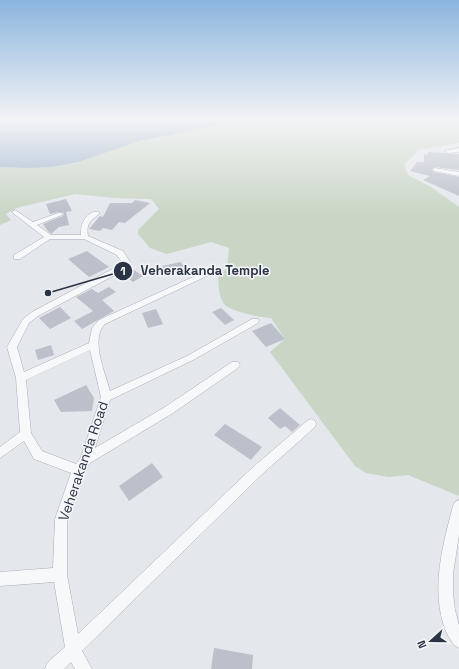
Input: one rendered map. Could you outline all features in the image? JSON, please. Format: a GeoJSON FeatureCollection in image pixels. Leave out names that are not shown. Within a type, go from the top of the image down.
{"type":"FeatureCollection","features":[{"type":"Feature","properties":{"kind":"street"},"geometry":{"type":"LineString","coordinates":[[435,170],[459,174]]}},
{"type":"Feature","properties":{"kind":"street"},"geometry":{"type":"LineString","coordinates":[[15,212],[31,225],[50,237],[85,237],[120,253],[126,262],[121,268],[35,314],[26,321],[12,347],[21,378],[26,434],[38,455],[78,470]]}},
{"type":"Feature","properties":{"kind":"street"},"geometry":{"type":"LineString","coordinates":[[85,237],[83,226],[85,221],[97,213]]}},
{"type":"Feature","properties":{"kind":"street"},"geometry":{"type":"LineString","coordinates":[[31,225],[60,214]]}},
{"type":"Feature","properties":{"kind":"street"},"geometry":{"type":"LineString","coordinates":[[17,256],[50,237]]}},
{"type":"Feature","properties":{"kind":"street","name":"Veherakanda Road"},"geometry":{"type":"LineString","coordinates":[[84,669],[73,650],[60,575],[61,518],[78,470],[86,459],[106,397],[93,345],[96,328],[102,322],[206,273]]}},
{"type":"Feature","properties":{"kind":"street"},"geometry":{"type":"LineString","coordinates":[[106,397],[190,358],[255,321]]}},
{"type":"Feature","properties":{"kind":"street"},"geometry":{"type":"LineString","coordinates":[[21,378],[93,345]]}},
{"type":"Feature","properties":{"kind":"street"},"geometry":{"type":"LineString","coordinates":[[86,459],[169,410],[235,365]]}},
{"type":"Feature","properties":{"kind":"street"},"geometry":{"type":"LineString","coordinates":[[54,669],[256,472],[311,424]]}},
{"type":"Feature","properties":{"kind":"street"},"geometry":{"type":"LineString","coordinates":[[0,453],[26,434]]}},
{"type":"Feature","properties":{"kind":"street"},"geometry":{"type":"LineString","coordinates":[[459,506],[448,557],[447,612],[454,633],[459,640]]}},
{"type":"Feature","properties":{"kind":"street"},"geometry":{"type":"LineString","coordinates":[[0,579],[60,575]]}},
{"type":"Feature","properties":{"kind":"green space"},"geometry":{"type":"Polygon","coordinates":[[[106,151],[418,151],[404,164],[408,175],[431,187],[459,207],[459,496],[408,475],[389,477],[366,473],[355,466],[270,352],[285,339],[271,318],[239,312],[228,307],[222,301],[218,277],[227,268],[229,248],[211,242],[167,254],[150,248],[138,234],[138,230],[159,209],[151,199],[115,198],[75,194],[16,208],[6,214],[11,220],[0,225],[0,167],[24,168],[106,151]]]}},
{"type":"Feature","properties":{"kind":"water"},"geometry":{"type":"Polygon","coordinates":[[[0,151],[109,151],[78,162],[51,167],[0,167],[0,151]]]}},
{"type":"Feature","properties":{"kind":"building"},"geometry":{"type":"Polygon","coordinates":[[[428,152],[459,154],[459,170],[435,167],[432,169],[433,172],[459,177],[459,196],[423,180],[430,176],[410,171],[417,162],[424,162],[424,154],[428,155],[428,152]]]}},
{"type":"Feature","properties":{"kind":"building"},"geometry":{"type":"Polygon","coordinates":[[[66,199],[72,211],[66,212],[69,225],[59,227],[51,234],[43,224],[63,216],[64,213],[58,212],[50,214],[46,204],[66,199]]]}},
{"type":"Feature","properties":{"kind":"building"},"geometry":{"type":"Polygon","coordinates":[[[135,200],[150,203],[125,223],[119,222],[112,230],[103,228],[100,231],[89,229],[100,216],[103,217],[110,203],[132,203],[135,200]]]}},
{"type":"Feature","properties":{"kind":"building"},"geometry":{"type":"Polygon","coordinates":[[[87,251],[109,267],[89,277],[68,259],[87,251]]]}},
{"type":"Feature","properties":{"kind":"building"},"geometry":{"type":"Polygon","coordinates":[[[181,262],[186,271],[167,275],[162,266],[181,262]]]}},
{"type":"Feature","properties":{"kind":"building"},"geometry":{"type":"Polygon","coordinates":[[[131,268],[143,276],[133,282],[122,273],[131,268]]]}},
{"type":"Feature","properties":{"kind":"building"},"geometry":{"type":"Polygon","coordinates":[[[109,287],[116,292],[102,300],[114,311],[82,329],[74,321],[93,311],[76,297],[92,289],[98,293],[109,287]]]}},
{"type":"Feature","properties":{"kind":"building"},"geometry":{"type":"Polygon","coordinates":[[[60,307],[71,318],[50,329],[39,318],[60,307]]]}},
{"type":"Feature","properties":{"kind":"building"},"geometry":{"type":"Polygon","coordinates":[[[221,308],[234,320],[225,325],[212,312],[221,308]]]}},
{"type":"Feature","properties":{"kind":"building"},"geometry":{"type":"Polygon","coordinates":[[[156,309],[163,324],[148,328],[142,313],[156,309]]]}},
{"type":"Feature","properties":{"kind":"building"},"geometry":{"type":"Polygon","coordinates":[[[271,323],[285,339],[266,347],[252,331],[271,323]]]}},
{"type":"Feature","properties":{"kind":"building"},"geometry":{"type":"Polygon","coordinates":[[[51,345],[54,355],[38,360],[35,350],[51,345]]]}},
{"type":"Feature","properties":{"kind":"building"},"geometry":{"type":"Polygon","coordinates":[[[86,385],[94,398],[92,411],[61,412],[54,400],[86,385]]]}},
{"type":"Feature","properties":{"kind":"building"},"geometry":{"type":"Polygon","coordinates":[[[280,408],[300,425],[292,432],[285,426],[280,429],[268,418],[280,408]]]}},
{"type":"Feature","properties":{"kind":"building"},"geometry":{"type":"Polygon","coordinates":[[[225,424],[262,447],[251,460],[214,435],[225,424]]]}},
{"type":"Feature","properties":{"kind":"building"},"geometry":{"type":"Polygon","coordinates":[[[152,463],[163,477],[129,501],[119,486],[152,463]]]}},
{"type":"Feature","properties":{"kind":"building"},"geometry":{"type":"Polygon","coordinates":[[[214,648],[253,655],[252,669],[211,669],[214,648]]]}},
{"type":"Feature","properties":{"kind":"place","name":"Veherakanda Temple"},"geometry":{"type":"Point","coordinates":[48,293]}}]}
